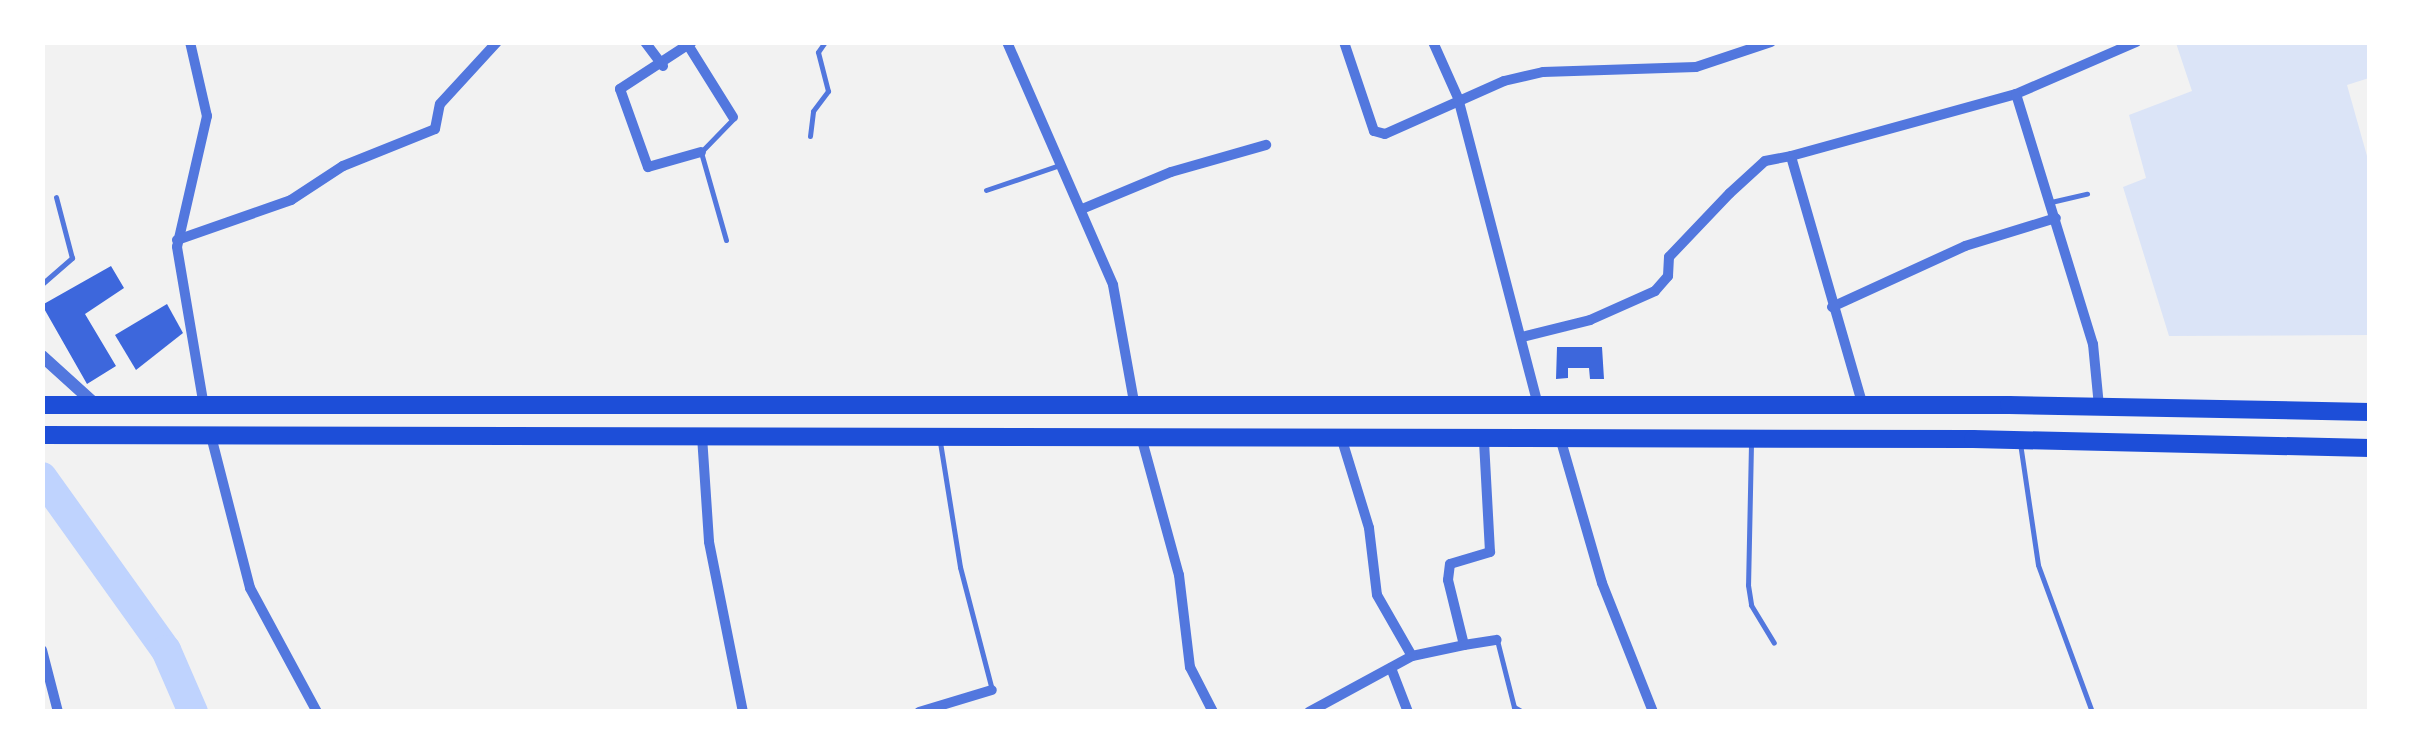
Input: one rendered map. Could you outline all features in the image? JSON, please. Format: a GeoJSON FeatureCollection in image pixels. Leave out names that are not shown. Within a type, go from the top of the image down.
{"type":"FeatureCollection","features":[{"type":"Feature","properties":{"kind":"main road"},"geometry":{"type":"LineString","coordinates":[[42,405],[2099,406],[2370,412]]}},
{"type":"Feature","properties":{"kind":"main road"},"geometry":{"type":"LineString","coordinates":[[204,406],[211,436]]}},
{"type":"Feature","properties":{"kind":"main road"},"geometry":{"type":"LineString","coordinates":[[1804,441],[1805,406]]}},
{"type":"Feature","properties":{"kind":"main road"},"geometry":{"type":"LineString","coordinates":[[1136,408],[1142,440]]}},
{"type":"Feature","properties":{"kind":"main road"},"geometry":{"type":"LineString","coordinates":[[42,435],[2019,440],[2367,453]]}},
{"type":"Feature","properties":{"kind":"street"},"geometry":{"type":"LineString","coordinates":[[190,42],[207,116],[177,240],[204,406]]}},
{"type":"Feature","properties":{"kind":"street"},"geometry":{"type":"LineString","coordinates":[[177,240],[291,200],[344,166],[434,129],[440,104],[497,42]]}},
{"type":"Feature","properties":{"kind":"street"},"geometry":{"type":"LineString","coordinates":[[645,42],[663,66]]}},
{"type":"Feature","properties":{"kind":"street"},"geometry":{"type":"LineString","coordinates":[[1007,42],[1058,166],[1082,208],[1114,285],[1136,408]]}},
{"type":"Feature","properties":{"kind":"street"},"geometry":{"type":"LineString","coordinates":[[1344,42],[1374,131],[1402,129],[1458,98],[1543,72],[1696,67],[1771,42]]}},
{"type":"Feature","properties":{"kind":"street"},"geometry":{"type":"LineString","coordinates":[[1433,42],[1458,98],[1538,405]]}},
{"type":"Feature","properties":{"kind":"street"},"geometry":{"type":"LineString","coordinates":[[1522,337],[1590,320],[1655,291],[1668,276],[1669,257],[1764,160],[2016,94],[2136,42]]}},
{"type":"Feature","properties":{"kind":"street"},"geometry":{"type":"LineString","coordinates":[[701,152],[648,166],[620,89],[663,66],[690,44],[733,117]]}},
{"type":"Feature","properties":{"kind":"street"},"geometry":{"type":"LineString","coordinates":[[2016,94],[2093,344],[2099,406]]}},
{"type":"Feature","properties":{"kind":"street"},"geometry":{"type":"LineString","coordinates":[[1082,208],[1171,172],[1266,145]]}},
{"type":"Feature","properties":{"kind":"street"},"geometry":{"type":"LineString","coordinates":[[1791,156],[1864,406]]}},
{"type":"Feature","properties":{"kind":"street"},"geometry":{"type":"LineString","coordinates":[[1832,307],[1965,246],[2056,218]]}},
{"type":"Feature","properties":{"kind":"street"},"geometry":{"type":"LineString","coordinates":[[42,356],[92,405]]}},
{"type":"Feature","properties":{"kind":"street"},"geometry":{"type":"LineString","coordinates":[[211,436],[250,588],[317,712]]}},
{"type":"Feature","properties":{"kind":"street"},"geometry":{"type":"LineString","coordinates":[[702,436],[710,542],[744,712]]}},
{"type":"Feature","properties":{"kind":"street"},"geometry":{"type":"LineString","coordinates":[[1142,440],[1178,575],[1190,668],[1213,712]]}},
{"type":"Feature","properties":{"kind":"street"},"geometry":{"type":"LineString","coordinates":[[1342,440],[1369,528],[1377,595],[1412,656]]}},
{"type":"Feature","properties":{"kind":"street"},"geometry":{"type":"LineString","coordinates":[[1464,645],[1448,580],[1450,564],[1490,552],[1484,440]]}},
{"type":"Feature","properties":{"kind":"street"},"geometry":{"type":"LineString","coordinates":[[1560,441],[1602,583],[1653,712]]}},
{"type":"Feature","properties":{"kind":"street"},"geometry":{"type":"LineString","coordinates":[[1309,712],[1412,656],[1497,640]]}},
{"type":"Feature","properties":{"kind":"street"},"geometry":{"type":"LineString","coordinates":[[42,650],[58,712]]}},
{"type":"Feature","properties":{"kind":"street"},"geometry":{"type":"LineString","coordinates":[[1391,668],[1408,712]]}},
{"type":"Feature","properties":{"kind":"street"},"geometry":{"type":"LineString","coordinates":[[919,712],[992,690]]}},
{"type":"Feature","properties":{"kind":"lane"},"geometry":{"type":"LineString","coordinates":[[810,136],[813,111],[828,91],[818,52],[824,42]]}},
{"type":"Feature","properties":{"kind":"lane"},"geometry":{"type":"LineString","coordinates":[[726,240],[701,152],[705,142],[728,130],[733,117]]}},
{"type":"Feature","properties":{"kind":"lane"},"geometry":{"type":"LineString","coordinates":[[986,190],[1058,166]]}},
{"type":"Feature","properties":{"kind":"lane"},"geometry":{"type":"LineString","coordinates":[[2051,202],[2087,194]]}},
{"type":"Feature","properties":{"kind":"lane"},"geometry":{"type":"LineString","coordinates":[[42,284],[72,258],[56,197]]}},
{"type":"Feature","properties":{"kind":"lane"},"geometry":{"type":"LineString","coordinates":[[940,439],[960,568],[992,690]]}},
{"type":"Feature","properties":{"kind":"lane"},"geometry":{"type":"LineString","coordinates":[[2019,440],[2038,565],[2092,712]]}},
{"type":"Feature","properties":{"kind":"lane"},"geometry":{"type":"LineString","coordinates":[[1750,441],[1748,585],[1751,605],[1774,643]]}},
{"type":"Feature","properties":{"kind":"lane"},"geometry":{"type":"LineString","coordinates":[[1497,640],[1511,709],[1523,712]]}},
{"type":"Feature","properties":{"kind":"shaded area"},"geometry":{"type":"Polygon","coordinates":[[[2176,43],[2369,43],[2369,78],[2347,85],[2369,163],[2369,335],[2169,336],[2123,187],[2146,178],[2129,115],[2192,91],[2176,43]]]}},
{"type":"Feature","properties":{"kind":"building"},"geometry":{"type":"Polygon","coordinates":[[[111,266],[124,288],[85,314],[116,366],[87,384],[42,305],[111,266]]]}},
{"type":"Feature","properties":{"kind":"building"},"geometry":{"type":"Polygon","coordinates":[[[167,304],[183,333],[136,370],[115,335],[167,304]]]}},
{"type":"Feature","properties":{"kind":"building"},"geometry":{"type":"Polygon","coordinates":[[[1557,347],[1602,347],[1604,379],[1590,379],[1589,368],[1568,368],[1568,378],[1556,379],[1557,347]]]}},
{"type":"Feature","properties":{"kind":"waterway"},"geometry":{"type":"LineString","coordinates":[[42,477],[166,650],[193,712]]}}]}
